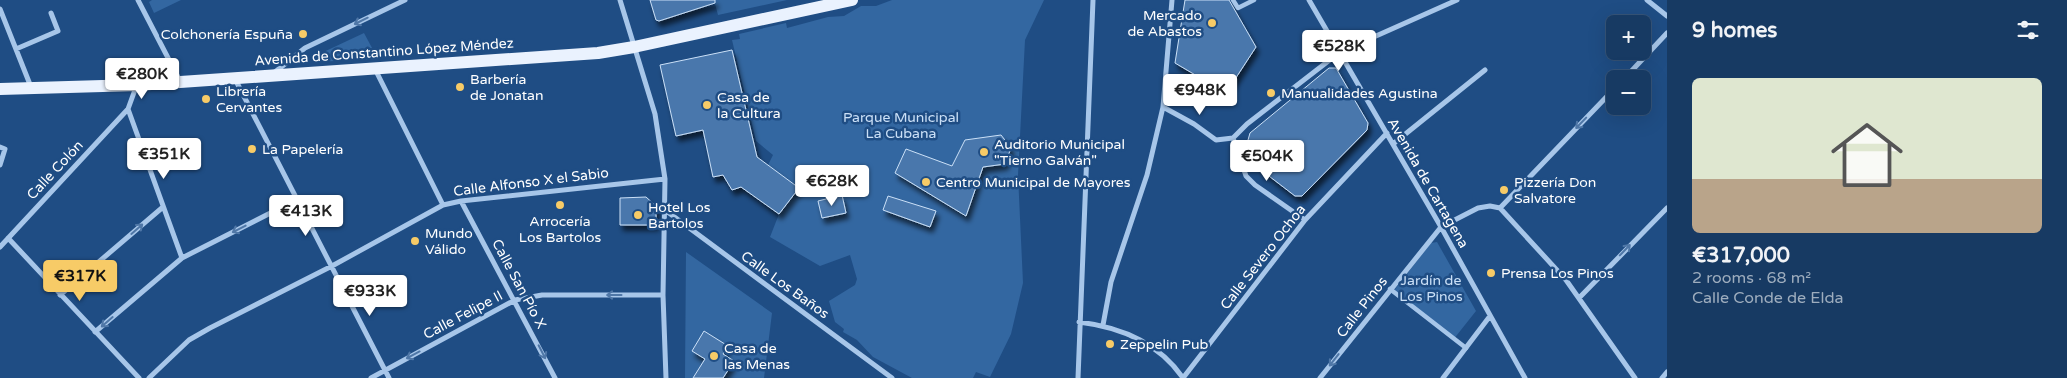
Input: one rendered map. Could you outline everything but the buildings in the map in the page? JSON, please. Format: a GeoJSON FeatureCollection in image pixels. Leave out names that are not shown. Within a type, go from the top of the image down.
{"type":"FeatureCollection","features":[{"type":"Feature","properties":{"kind":"main road","name":"Avenida de Constantino López Méndez"},"geometry":{"type":"LineString","coordinates":[[0,89],[137,85],[272,74],[598,53],[852,0]]}},
{"type":"Feature","properties":{"kind":"street"},"geometry":{"type":"LineString","coordinates":[[138,0],[180,82]]}},
{"type":"Feature","properties":{"kind":"street"},"geometry":{"type":"LineString","coordinates":[[272,74],[305,48],[405,0]]}},
{"type":"Feature","properties":{"kind":"street"},"geometry":{"type":"LineString","coordinates":[[620,0],[655,114],[665,179],[663,295],[666,378]]}},
{"type":"Feature","properties":{"kind":"street"},"geometry":{"type":"LineString","coordinates":[[1078,378],[1093,0]]}},
{"type":"Feature","properties":{"kind":"street"},"geometry":{"type":"LineString","coordinates":[[1103,325],[1111,282],[1147,175],[1162,107],[1172,0]]}},
{"type":"Feature","properties":{"kind":"street"},"geometry":{"type":"LineString","coordinates":[[1233,0],[1238,8],[1254,0]]}},
{"type":"Feature","properties":{"kind":"street","name":"Avenida de Cartagena"},"geometry":{"type":"LineString","coordinates":[[1309,0],[1441,226],[1525,378]]}},
{"type":"Feature","properties":{"kind":"street"},"geometry":{"type":"LineString","coordinates":[[1162,107],[1194,124],[1216,140],[1233,138],[1247,124],[1340,52],[1457,0]]}},
{"type":"Feature","properties":{"kind":"street"},"geometry":{"type":"LineString","coordinates":[[1646,0],[1667,16]]}},
{"type":"Feature","properties":{"kind":"street"},"geometry":{"type":"LineString","coordinates":[[0,9],[31,87]]}},
{"type":"Feature","properties":{"kind":"street"},"geometry":{"type":"LineString","coordinates":[[16,49],[58,31],[51,12]]}},
{"type":"Feature","properties":{"kind":"street"},"geometry":{"type":"LineString","coordinates":[[1633,70],[1667,34]]}},
{"type":"Feature","properties":{"kind":"street"},"geometry":{"type":"LineString","coordinates":[[374,68],[443,205]]}},
{"type":"Feature","properties":{"kind":"street"},"geometry":{"type":"LineString","coordinates":[[1393,144],[1485,70]]}},
{"type":"Feature","properties":{"kind":"street"},"geometry":{"type":"LineString","coordinates":[[234,77],[389,378]]}},
{"type":"Feature","properties":{"kind":"street"},"geometry":{"type":"LineString","coordinates":[[137,85],[128,109],[182,258]]}},
{"type":"Feature","properties":{"kind":"street"},"geometry":{"type":"LineString","coordinates":[[1500,208],[1606,97]]}},
{"type":"Feature","properties":{"kind":"street","name":"Calle Colón"},"geometry":{"type":"LineString","coordinates":[[0,247],[128,109]]}},
{"type":"Feature","properties":{"kind":"street","name":"Calle Severo Ochoa"},"geometry":{"type":"LineString","coordinates":[[1183,378],[1306,220],[1387,134]]}},
{"type":"Feature","properties":{"kind":"street"},"geometry":{"type":"LineString","coordinates":[[1233,138],[1246,176],[1255,185],[1306,220]]}},
{"type":"Feature","properties":{"kind":"street"},"geometry":{"type":"LineString","coordinates":[[0,147],[5,149],[0,165]]}},
{"type":"Feature","properties":{"kind":"street","name":"Calle Alfonso X el Sabio"},"geometry":{"type":"LineString","coordinates":[[149,378],[196,336],[332,266],[443,205],[461,201],[665,179]]}},
{"type":"Feature","properties":{"kind":"street"},"geometry":{"type":"LineString","coordinates":[[95,332],[182,258],[298,199]]}},
{"type":"Feature","properties":{"kind":"street","name":"Calle San Pío X"},"geometry":{"type":"LineString","coordinates":[[461,201],[555,378]]}},
{"type":"Feature","properties":{"kind":"street"},"geometry":{"type":"LineString","coordinates":[[1441,226],[1478,208],[1490,206],[1500,208],[1579,298],[1635,378]]}},
{"type":"Feature","properties":{"kind":"street"},"geometry":{"type":"LineString","coordinates":[[60,295],[163,207]]}},
{"type":"Feature","properties":{"kind":"street"},"geometry":{"type":"LineString","coordinates":[[1579,298],[1667,208]]}},
{"type":"Feature","properties":{"kind":"street","name":"Calle Los Baños"},"geometry":{"type":"LineString","coordinates":[[665,210],[892,378]]}},
{"type":"Feature","properties":{"kind":"street","name":"Calle Pinos"},"geometry":{"type":"LineString","coordinates":[[1320,378],[1441,226]]}},
{"type":"Feature","properties":{"kind":"street"},"geometry":{"type":"LineString","coordinates":[[8,238],[139,378]]}},
{"type":"Feature","properties":{"kind":"street"},"geometry":{"type":"LineString","coordinates":[[1390,289],[1466,348]]}},
{"type":"Feature","properties":{"kind":"street","name":"Calle Felipe II"},"geometry":{"type":"LineString","coordinates":[[371,378],[515,300],[542,295],[663,295]]}},
{"type":"Feature","properties":{"kind":"street"},"geometry":{"type":"LineString","coordinates":[[1443,378],[1490,316]]}},
{"type":"Feature","properties":{"kind":"street"},"geometry":{"type":"LineString","coordinates":[[1079,322],[1103,325],[1153,347],[1171,361],[1183,378]]}},
{"type":"Feature","properties":{"kind":"street"},"geometry":{"type":"LineString","coordinates":[[1662,378],[1667,372]]}},
{"type":"Feature","properties":{"kind":"green space"},"geometry":{"type":"Polygon","coordinates":[[[152,0],[181,0],[154,13],[149,2],[152,0]]]}},
{"type":"Feature","properties":{"kind":"green space"},"geometry":{"type":"Polygon","coordinates":[[[714,0],[787,0],[718,15],[714,0]]]}},
{"type":"Feature","properties":{"kind":"green space","name":"Parque Municipal La Cubana"},"geometry":{"type":"Polygon","coordinates":[[[892,0],[1044,0],[1025,40],[1018,175],[1023,283],[1011,334],[990,377],[976,372],[973,378],[912,378],[873,357],[857,340],[843,332],[844,329],[835,322],[829,301],[855,285],[857,279],[850,255],[820,266],[770,237],[779,214],[799,188],[768,165],[773,155],[756,141],[732,40],[740,39],[739,34],[786,23],[787,28],[828,17],[844,16],[861,6],[876,6],[892,0]]]}},
{"type":"Feature","properties":{"kind":"green space"},"geometry":{"type":"Polygon","coordinates":[[[364,33],[378,59],[314,62],[315,56],[364,33]]]}},
{"type":"Feature","properties":{"kind":"green space","name":"Jardín de Los Pinos"},"geometry":{"type":"Polygon","coordinates":[[[1437,242],[1476,311],[1453,340],[1392,293],[1431,243],[1437,242]]]}},
{"type":"Feature","properties":{"kind":"green space"},"geometry":{"type":"Polygon","coordinates":[[[686,252],[772,313],[764,378],[685,378],[686,252]]]}},
{"type":"Feature","properties":{"kind":"place","name":"Mercado de Abastos"},"geometry":{"type":"Point","coordinates":[1212,23]}},
{"type":"Feature","properties":{"kind":"place","name":"Colchonería Espuña"},"geometry":{"type":"Point","coordinates":[303,34]}},
{"type":"Feature","properties":{"kind":"place","name":"Barbería de Jonatan"},"geometry":{"type":"Point","coordinates":[460,87]}},
{"type":"Feature","properties":{"kind":"place","name":"Manualidades Agustina"},"geometry":{"type":"Point","coordinates":[1271,93]}},
{"type":"Feature","properties":{"kind":"place","name":"Librería Cervantes"},"geometry":{"type":"Point","coordinates":[206,99]}},
{"type":"Feature","properties":{"kind":"place","name":"Casa de la Cultura"},"geometry":{"type":"Point","coordinates":[707,105]}},
{"type":"Feature","properties":{"kind":"place","name":"La Papelería"},"geometry":{"type":"Point","coordinates":[252,149]}},
{"type":"Feature","properties":{"kind":"place","name":"Auditorio Municipal \"Tierno Galván\""},"geometry":{"type":"Point","coordinates":[984,152]}},
{"type":"Feature","properties":{"kind":"place","name":"Centro Municipal de Mayores"},"geometry":{"type":"Point","coordinates":[926,182]}},
{"type":"Feature","properties":{"kind":"place","name":"Pizzería Don Salvatore"},"geometry":{"type":"Point","coordinates":[1504,190]}},
{"type":"Feature","properties":{"kind":"place","name":"Arrocería Los Bartolos"},"geometry":{"type":"Point","coordinates":[560,205]}},
{"type":"Feature","properties":{"kind":"place","name":"Hotel Los Bartolos"},"geometry":{"type":"Point","coordinates":[638,215]}},
{"type":"Feature","properties":{"kind":"place","name":"Mundo Válido"},"geometry":{"type":"Point","coordinates":[415,241]}},
{"type":"Feature","properties":{"kind":"place","name":"Prensa Los Pinos"},"geometry":{"type":"Point","coordinates":[1491,273]}},
{"type":"Feature","properties":{"kind":"place","name":"Zeppelin Pub"},"geometry":{"type":"Point","coordinates":[1110,344]}},
{"type":"Feature","properties":{"kind":"place","name":"Casa de las Menas"},"geometry":{"type":"Point","coordinates":[714,356]}}]}
